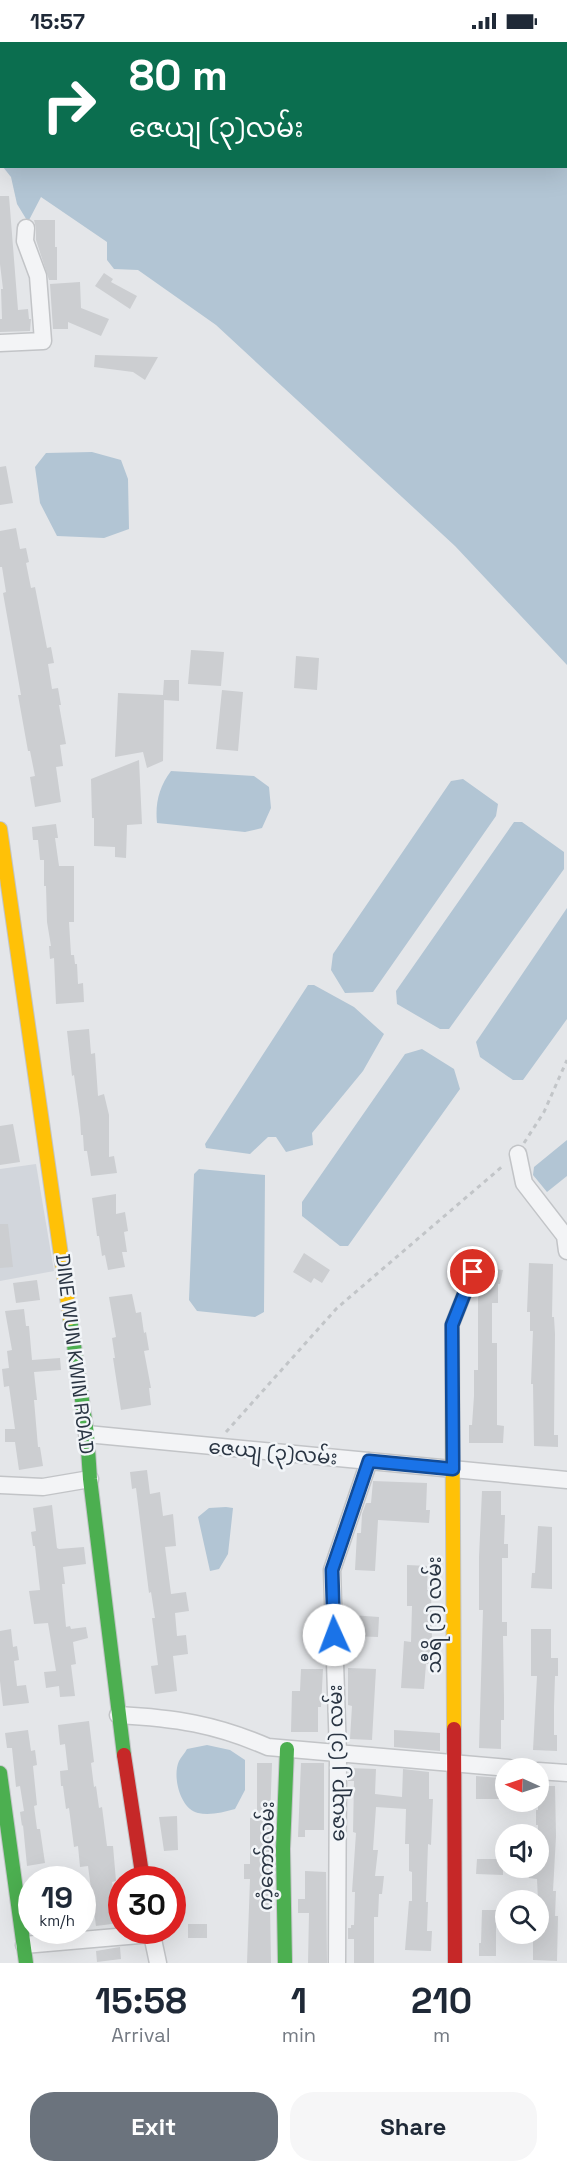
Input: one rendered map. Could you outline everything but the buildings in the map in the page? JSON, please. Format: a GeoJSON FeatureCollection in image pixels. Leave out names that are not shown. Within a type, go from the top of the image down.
{"type":"FeatureCollection","features":[{"type":"Feature","properties":{"kind":"street"},"geometry":{"type":"LineString","coordinates":[[0,343],[43,341],[38,276],[25,241],[26,228]]}},
{"type":"Feature","properties":{"kind":"street","name":"DINE WUN KWIN ROAD"},"geometry":{"type":"LineString","coordinates":[[0,829],[87,1434],[90,1479],[118,1715],[141,1866]]}},
{"type":"Feature","properties":{"kind":"street"},"geometry":{"type":"LineString","coordinates":[[518,1154],[524,1183],[566,1236],[567,1251]]}},
{"type":"Feature","properties":{"kind":"street","name":"သီရိ (၁) လမ်း"},"geometry":{"type":"LineString","coordinates":[[455,1963],[452,1325],[473,1272]]}},
{"type":"Feature","properties":{"kind":"street","name":"ဇေယျ (၃)လမ်း"},"geometry":{"type":"LineString","coordinates":[[87,1434],[567,1480]]}},
{"type":"Feature","properties":{"kind":"street","name":"ဇေယျာ၂ (၁) လမ်း"},"geometry":{"type":"LineString","coordinates":[[337,1963],[338,1754],[332,1570],[369,1461]]}},
{"type":"Feature","properties":{"kind":"street"},"geometry":{"type":"LineString","coordinates":[[0,1485],[43,1487],[90,1479]]}},
{"type":"Feature","properties":{"kind":"street"},"geometry":{"type":"LineString","coordinates":[[118,1715],[167,1717],[208,1725],[241,1735],[268,1747],[495,1767]]}},
{"type":"Feature","properties":{"kind":"street","name":"ကံ့ကော်လမ်း"},"geometry":{"type":"LineString","coordinates":[[285,1963],[283,1849],[287,1749]]}},
{"type":"Feature","properties":{"kind":"street"},"geometry":{"type":"LineString","coordinates":[[549,1772],[567,1773]]}},
{"type":"Feature","properties":{"kind":"street"},"geometry":{"type":"LineString","coordinates":[[0,1773],[26,1963]]}},
{"type":"Feature","properties":{"kind":"street"},"geometry":{"type":"LineString","coordinates":[[24,1945],[108,1936]]}},
{"type":"Feature","properties":{"kind":"street"},"geometry":{"type":"LineString","coordinates":[[154,1944],[158,1963]]}},
{"type":"Feature","properties":{"kind":"path"},"geometry":{"type":"LineString","coordinates":[[212,1446],[337,1308],[518,1154],[544,1112],[567,1060]]}},
{"type":"Feature","properties":{"kind":"shaded area"},"geometry":{"type":"Polygon","coordinates":[[[36,1164],[54,1271],[0,1281],[0,1169],[36,1164]]]}},
{"type":"Feature","properties":{"kind":"water"},"geometry":{"type":"Polygon","coordinates":[[[4,168],[567,168],[567,665],[455,546],[216,325],[138,270],[114,269],[107,260],[107,242],[41,197],[28,222],[17,204],[11,177],[4,168]]]}},
{"type":"Feature","properties":{"kind":"water"},"geometry":{"type":"Polygon","coordinates":[[[92,452],[121,460],[128,479],[129,529],[104,538],[57,536],[40,503],[35,467],[46,453],[92,452]]]}},
{"type":"Feature","properties":{"kind":"water"},"geometry":{"type":"Polygon","coordinates":[[[171,771],[254,776],[269,787],[271,808],[262,828],[245,832],[157,823],[159,796],[163,783],[171,771]]]}},
{"type":"Feature","properties":{"kind":"water"},"geometry":{"type":"Polygon","coordinates":[[[463,779],[498,804],[496,816],[373,992],[345,993],[331,970],[333,954],[451,781],[463,779]]]}},
{"type":"Feature","properties":{"kind":"water"},"geometry":{"type":"Polygon","coordinates":[[[514,822],[522,822],[564,852],[564,869],[449,1029],[440,1029],[397,1004],[396,991],[514,822]]]}},
{"type":"Feature","properties":{"kind":"water"},"geometry":{"type":"Polygon","coordinates":[[[567,908],[567,1019],[523,1080],[513,1080],[480,1057],[476,1042],[567,908]]]}},
{"type":"Feature","properties":{"kind":"water"},"geometry":{"type":"Polygon","coordinates":[[[308,985],[314,985],[354,1007],[384,1034],[363,1071],[312,1133],[313,1145],[286,1152],[276,1137],[268,1137],[250,1154],[206,1148],[205,1144],[308,985]]]}},
{"type":"Feature","properties":{"kind":"water"},"geometry":{"type":"Polygon","coordinates":[[[422,1049],[454,1069],[460,1089],[348,1246],[340,1246],[302,1216],[302,1202],[405,1054],[422,1049]]]}},
{"type":"Feature","properties":{"kind":"water"},"geometry":{"type":"Polygon","coordinates":[[[567,1140],[567,1176],[547,1192],[533,1175],[534,1167],[567,1140]]]}},
{"type":"Feature","properties":{"kind":"water"},"geometry":{"type":"Polygon","coordinates":[[[199,1169],[265,1175],[264,1312],[255,1317],[197,1311],[189,1300],[194,1174],[199,1169]]]}},
{"type":"Feature","properties":{"kind":"water"},"geometry":{"type":"Polygon","coordinates":[[[209,1508],[233,1508],[228,1554],[219,1569],[210,1571],[198,1517],[209,1508]]]}},
{"type":"Feature","properties":{"kind":"water"},"geometry":{"type":"Polygon","coordinates":[[[207,1745],[230,1750],[245,1760],[245,1790],[235,1809],[203,1814],[192,1810],[182,1799],[176,1775],[179,1761],[187,1749],[207,1745]]]}},
{"type":"Feature","properties":{"kind":"traffic: fast"},"geometry":{"type":"LineString","coordinates":[[70,1318],[87,1434],[90,1479],[124,1755]]}},
{"type":"Feature","properties":{"kind":"traffic: fast"},"geometry":{"type":"LineString","coordinates":[[285,1963],[283,1849],[287,1749]]}},
{"type":"Feature","properties":{"kind":"traffic: fast"},"geometry":{"type":"LineString","coordinates":[[0,1773],[26,1963]]}},
{"type":"Feature","properties":{"kind":"traffic: slow"},"geometry":{"type":"LineString","coordinates":[[0,829],[70,1318]]}},
{"type":"Feature","properties":{"kind":"traffic: slow"},"geometry":{"type":"LineString","coordinates":[[454,1729],[452,1325],[473,1272]]}},
{"type":"Feature","properties":{"kind":"traffic: jam"},"geometry":{"type":"LineString","coordinates":[[454,1729],[455,1963]]}},
{"type":"Feature","properties":{"kind":"traffic: jam"},"geometry":{"type":"LineString","coordinates":[[124,1755],[141,1866]]}},
{"type":"Feature","properties":{"kind":"route"},"geometry":{"type":"LineString","coordinates":[[334,1635],[332,1570],[369,1461],[453,1469],[452,1325],[473,1272]]}}]}
